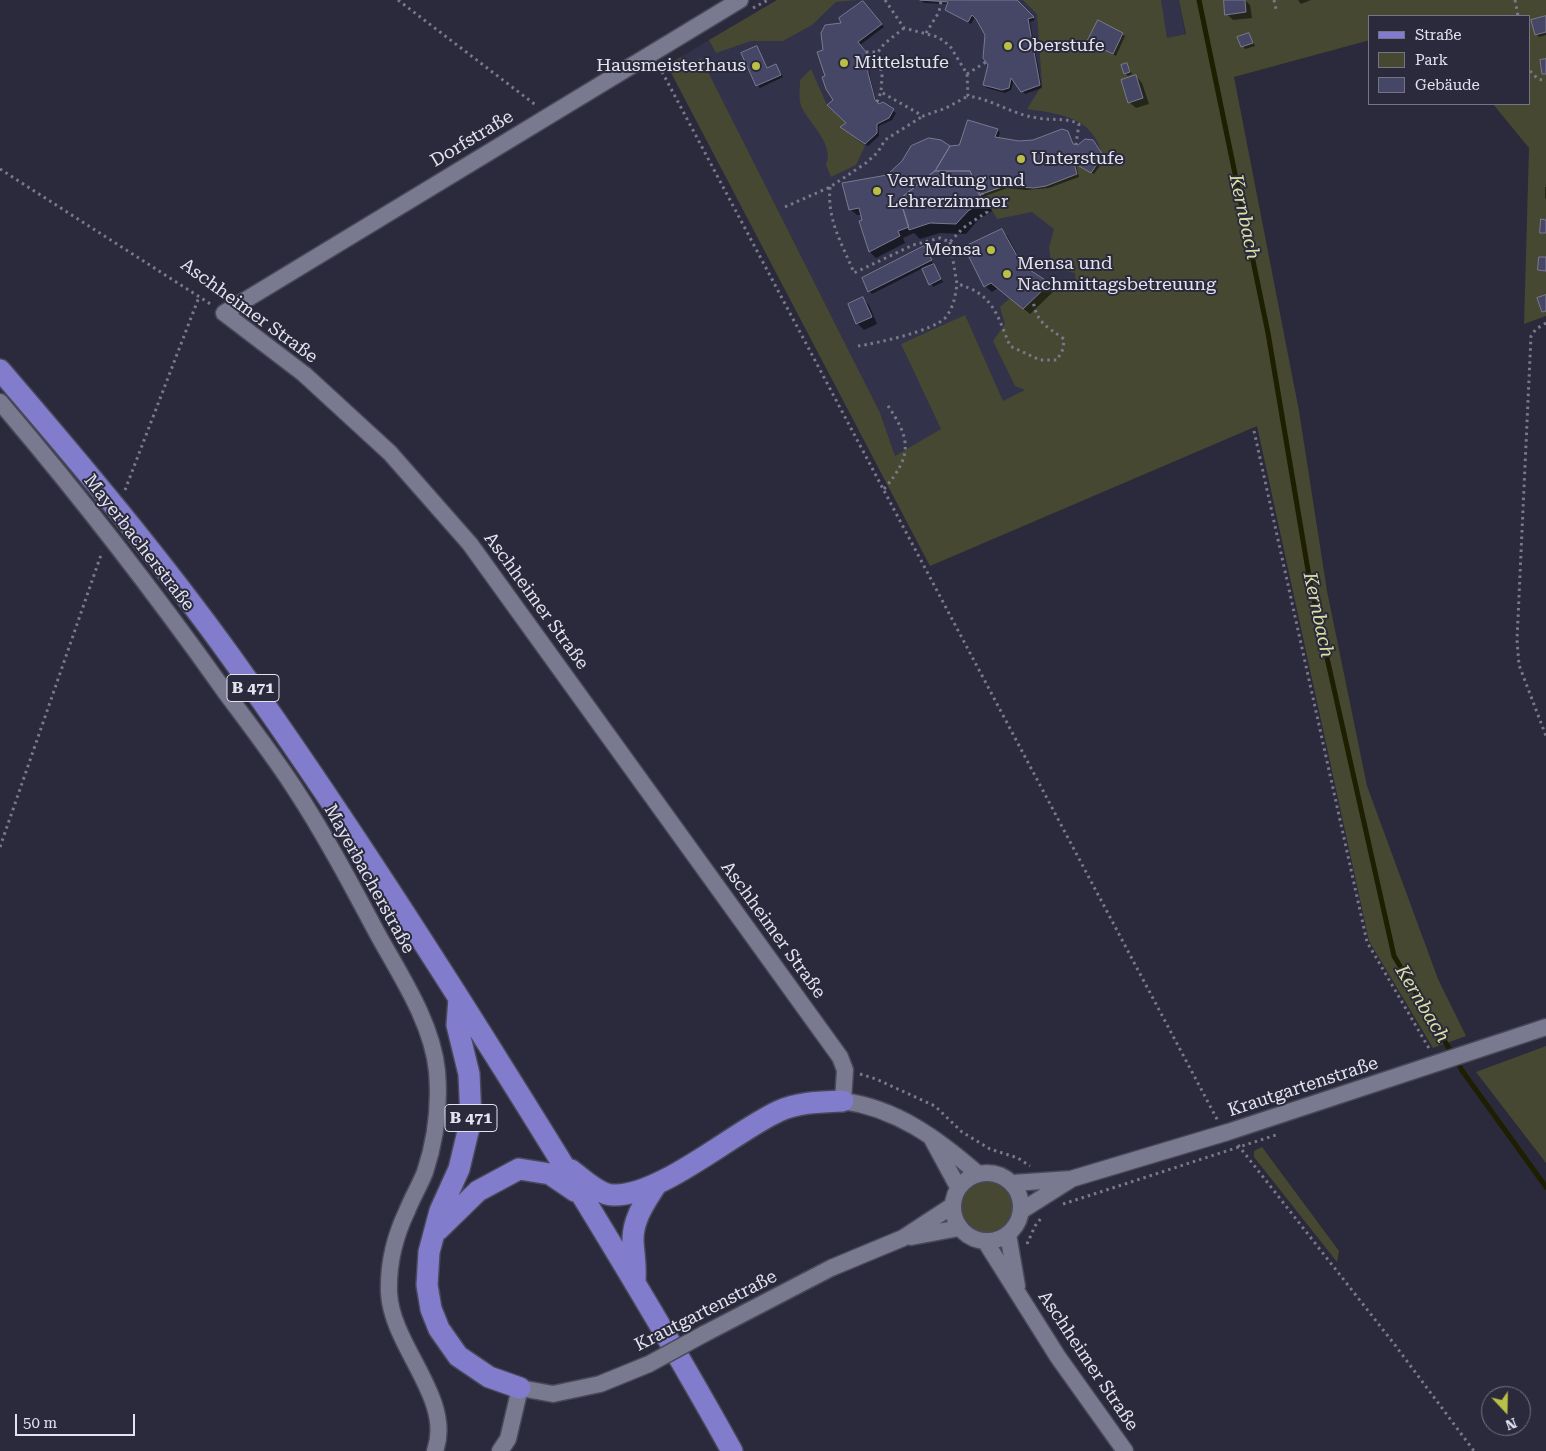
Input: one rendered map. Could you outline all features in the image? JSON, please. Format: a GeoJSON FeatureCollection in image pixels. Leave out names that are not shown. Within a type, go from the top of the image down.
{"type":"FeatureCollection","features":[{"type":"Feature","properties":{"kind":"main road","name":"B 471"},"geometry":{"type":"LineString","coordinates":[[0,370],[124,518],[230,655],[304,761],[459,998],[583,1196],[635,1280],[732,1451]]}},
{"type":"Feature","properties":{"kind":"main road","name":"B 471"},"geometry":{"type":"LineString","coordinates":[[434,1233],[440,1211],[459,1169],[472,1119],[470,1074],[457,1025],[459,998]]}},
{"type":"Feature","properties":{"kind":"main road"},"geometry":{"type":"LineString","coordinates":[[635,1280],[637,1262],[633,1241],[635,1224],[656,1185],[779,1110],[816,1102],[843,1101]]}},
{"type":"Feature","properties":{"kind":"main road","name":"B 471"},"geometry":{"type":"LineString","coordinates":[[563,1164],[594,1187],[611,1195],[630,1194],[656,1185]]}},
{"type":"Feature","properties":{"kind":"main road","name":"B 471"},"geometry":{"type":"LineString","coordinates":[[434,1233],[478,1191],[519,1169],[550,1174],[583,1196]]}},
{"type":"Feature","properties":{"kind":"main road"},"geometry":{"type":"LineString","coordinates":[[434,1233],[429,1252],[427,1285],[431,1309],[439,1330],[458,1356],[489,1377],[520,1388]]}},
{"type":"Feature","properties":{"kind":"street","name":"Dorfstraße"},"geometry":{"type":"LineString","coordinates":[[224,313],[740,0]]}},
{"type":"Feature","properties":{"kind":"street","name":"Aschheimer Straße"},"geometry":{"type":"LineString","coordinates":[[224,313],[304,374],[390,453],[470,544],[840,1057],[844,1070],[843,1101]]}},
{"type":"Feature","properties":{"kind":"street","name":"Mayerbacherstraße"},"geometry":{"type":"LineString","coordinates":[[0,402],[108,532],[168,611],[294,787],[351,883],[425,1026],[436,1068],[436,1132],[424,1175],[396,1239],[391,1261],[389,1292],[393,1315],[401,1339],[431,1395],[437,1414],[439,1426],[435,1451]]}},
{"type":"Feature","properties":{"kind":"street","name":"Krautgartenstraße"},"geometry":{"type":"LineString","coordinates":[[1013,1183],[1071,1179],[1228,1132],[1546,1027]]}},
{"type":"Feature","properties":{"kind":"street"},"geometry":{"type":"LineString","coordinates":[[843,1101],[868,1104],[894,1114],[932,1139],[948,1147],[978,1173]]}},
{"type":"Feature","properties":{"kind":"street"},"geometry":{"type":"LineString","coordinates":[[932,1139],[958,1187]]}},
{"type":"Feature","properties":{"kind":"street"},"geometry":{"type":"LineString","coordinates":[[978,1173],[996,1173],[1013,1183],[1021,1201],[1021,1211],[1019,1220],[1008,1234],[1001,1238],[985,1241],[976,1239],[960,1228],[954,1217],[952,1206],[958,1187],[970,1176],[978,1173]]}},
{"type":"Feature","properties":{"kind":"street","name":"Krautgartenstraße"},"geometry":{"type":"LineString","coordinates":[[1021,1211],[1071,1179]]}},
{"type":"Feature","properties":{"kind":"street","name":"Krautgartenstraße"},"geometry":{"type":"LineString","coordinates":[[520,1388],[553,1394],[600,1384],[649,1364],[831,1268],[903,1238],[952,1206]]}},
{"type":"Feature","properties":{"kind":"street","name":"Krautgartenstraße"},"geometry":{"type":"LineString","coordinates":[[903,1238],[960,1228]]}},
{"type":"Feature","properties":{"kind":"street","name":"Aschheimer Straße"},"geometry":{"type":"LineString","coordinates":[[1008,1234],[1019,1293]]}},
{"type":"Feature","properties":{"kind":"street","name":"Aschheimer Straße"},"geometry":{"type":"LineString","coordinates":[[985,1241],[1019,1293],[1029,1314],[1125,1451]]}},
{"type":"Feature","properties":{"kind":"street"},"geometry":{"type":"LineString","coordinates":[[500,1451],[508,1439],[520,1388]]}},
{"type":"Feature","properties":{"kind":"path"},"geometry":{"type":"LineString","coordinates":[[398,0],[549,116]]}},
{"type":"Feature","properties":{"kind":"path"},"geometry":{"type":"LineString","coordinates":[[885,0],[904,28],[938,37],[950,46],[967,74],[968,96]]}},
{"type":"Feature","properties":{"kind":"path"},"geometry":{"type":"LineString","coordinates":[[1274,0],[1276,9]]}},
{"type":"Feature","properties":{"kind":"path"},"geometry":{"type":"LineString","coordinates":[[1515,0],[1518,15]]}},
{"type":"Feature","properties":{"kind":"path"},"geometry":{"type":"LineString","coordinates":[[926,33],[939,12],[941,1]]}},
{"type":"Feature","properties":{"kind":"path"},"geometry":{"type":"LineString","coordinates":[[877,102],[881,92],[882,76],[878,52],[884,44],[904,28]]}},
{"type":"Feature","properties":{"kind":"path"},"geometry":{"type":"LineString","coordinates":[[866,52],[878,52]]}},
{"type":"Feature","properties":{"kind":"path"},"geometry":{"type":"LineString","coordinates":[[653,53],[1216,1118],[1228,1132]]}},
{"type":"Feature","properties":{"kind":"path"},"geometry":{"type":"LineString","coordinates":[[967,74],[986,62]]}},
{"type":"Feature","properties":{"kind":"path"},"geometry":{"type":"LineString","coordinates":[[1531,73],[1538,79],[1546,81]]}},
{"type":"Feature","properties":{"kind":"path"},"geometry":{"type":"LineString","coordinates":[[881,92],[923,116]]}},
{"type":"Feature","properties":{"kind":"path"},"geometry":{"type":"LineString","coordinates":[[785,207],[830,187],[866,163],[878,152],[885,140],[923,116],[946,108],[968,96],[990,101],[1035,118],[1069,119],[1079,124],[1076,144]]}},
{"type":"Feature","properties":{"kind":"path","name":"Aschheimer Straße"},"geometry":{"type":"LineString","coordinates":[[0,169],[224,313]]}},
{"type":"Feature","properties":{"kind":"path"},"geometry":{"type":"LineString","coordinates":[[830,187],[831,221],[854,273],[913,244],[940,238],[950,242]]}},
{"type":"Feature","properties":{"kind":"path"},"geometry":{"type":"LineString","coordinates":[[950,242],[963,228],[987,212],[982,193]]}},
{"type":"Feature","properties":{"kind":"path"},"geometry":{"type":"LineString","coordinates":[[858,346],[893,340],[944,318],[955,302],[957,284],[950,242]]}},
{"type":"Feature","properties":{"kind":"path"},"geometry":{"type":"LineString","coordinates":[[957,284],[970,288],[988,300],[997,311],[1010,346],[1040,360],[1057,360],[1063,349],[1064,339],[1042,324],[1035,314],[1033,300]]}},
{"type":"Feature","properties":{"kind":"path"},"geometry":{"type":"LineString","coordinates":[[123,497],[199,297]]}},
{"type":"Feature","properties":{"kind":"path"},"geometry":{"type":"LineString","coordinates":[[1546,323],[1536,329],[1531,336],[1517,640],[1519,665],[1546,736]]}},
{"type":"Feature","properties":{"kind":"path"},"geometry":{"type":"LineString","coordinates":[[884,489],[905,459],[905,437],[898,420],[886,403]]}},
{"type":"Feature","properties":{"kind":"path"},"geometry":{"type":"LineString","coordinates":[[1254,431],[1366,942],[1442,1062]]}},
{"type":"Feature","properties":{"kind":"path"},"geometry":{"type":"LineString","coordinates":[[0,847],[108,532]]}},
{"type":"Feature","properties":{"kind":"path"},"geometry":{"type":"LineString","coordinates":[[1240,1147],[1395,1344],[1474,1451]]}},
{"type":"Feature","properties":{"kind":"shaded area"},"geometry":{"type":"Polygon","coordinates":[[[777,0],[1179,0],[1238,330],[930,566],[667,65],[777,0]]]}},
{"type":"Feature","properties":{"kind":"green space"},"geometry":{"type":"Polygon","coordinates":[[[777,0],[858,0],[836,2],[812,25],[783,41],[751,41],[716,53],[709,40],[777,0]]]}},
{"type":"Feature","properties":{"kind":"green space"},"geometry":{"type":"Polygon","coordinates":[[[1023,0],[1161,0],[1167,38],[1186,34],[1179,0],[1546,0],[1546,316],[1524,324],[1529,148],[1494,105],[1531,105],[1531,15],[1368,15],[1368,41],[1234,77],[1299,411],[1327,591],[1367,786],[1438,979],[1466,1036],[1433,1048],[1369,941],[1257,426],[930,566],[667,65],[681,57],[685,66],[701,58],[880,413],[895,456],[941,429],[901,344],[965,315],[1003,401],[1025,390],[1015,386],[993,341],[1005,324],[1000,307],[1010,298],[1047,286],[1076,292],[1075,273],[1052,267],[1049,248],[1054,229],[1032,212],[997,219],[982,193],[1004,186],[1034,188],[1077,174],[1074,163],[1102,155],[1098,142],[1083,125],[1063,116],[1027,109],[1042,85],[1037,14],[1023,0]]]}},
{"type":"Feature","properties":{"kind":"green space"},"geometry":{"type":"Polygon","coordinates":[[[811,69],[827,105],[846,123],[841,127],[865,146],[856,165],[831,177],[826,165],[828,157],[824,142],[800,102],[800,80],[811,69]]]}},
{"type":"Feature","properties":{"kind":"green space"},"geometry":{"type":"Polygon","coordinates":[[[1546,1046],[1546,1163],[1476,1072],[1546,1046]]]}},
{"type":"Feature","properties":{"kind":"green space"},"geometry":{"type":"Polygon","coordinates":[[[1262,1147],[1339,1251],[1337,1262],[1254,1157],[1254,1151],[1262,1147]]]}},
{"type":"Feature","properties":{"kind":"green space"},"geometry":{"type":"Polygon","coordinates":[[[987,1181],[997,1183],[1005,1189],[1011,1197],[1013,1207],[1011,1217],[1005,1225],[997,1231],[987,1233],[977,1231],[969,1225],[963,1217],[961,1207],[963,1197],[969,1189],[977,1183],[987,1181]]]}},
{"type":"Feature","properties":{"kind":"building","name":"Oberstufe"},"geometry":{"type":"Polygon","coordinates":[[[920,0],[1017,0],[1034,17],[1028,19],[1040,85],[1021,92],[1011,78],[1009,88],[1002,90],[983,85],[988,65],[983,58],[985,35],[972,15],[968,22],[945,10],[948,2],[920,0]]]}},
{"type":"Feature","properties":{"kind":"building"},"geometry":{"type":"Polygon","coordinates":[[[1224,0],[1245,0],[1246,12],[1225,15],[1224,0]]]}},
{"type":"Feature","properties":{"kind":"building","name":"Mittelstufe"},"geometry":{"type":"Polygon","coordinates":[[[863,1],[882,24],[858,42],[866,52],[868,73],[875,100],[879,104],[883,102],[894,109],[889,118],[877,124],[877,133],[865,144],[840,127],[846,123],[827,105],[833,100],[826,89],[822,77],[825,76],[817,52],[823,50],[821,33],[825,25],[841,23],[839,18],[863,1]]]}},
{"type":"Feature","properties":{"kind":"building"},"geometry":{"type":"Polygon","coordinates":[[[1546,16],[1546,32],[1535,35],[1531,20],[1546,16]]]}},
{"type":"Feature","properties":{"kind":"building"},"geometry":{"type":"Polygon","coordinates":[[[1098,20],[1123,33],[1113,54],[1087,42],[1098,20]]]}},
{"type":"Feature","properties":{"kind":"building"},"geometry":{"type":"Polygon","coordinates":[[[1249,33],[1253,43],[1241,47],[1237,37],[1249,33]]]}},
{"type":"Feature","properties":{"kind":"building","name":"Hausmeisterhaus"},"geometry":{"type":"Polygon","coordinates":[[[757,46],[767,68],[776,64],[781,75],[756,86],[741,53],[757,46]]]}},
{"type":"Feature","properties":{"kind":"building"},"geometry":{"type":"Polygon","coordinates":[[[1546,59],[1546,74],[1542,74],[1540,60],[1546,59]]]}},
{"type":"Feature","properties":{"kind":"building"},"geometry":{"type":"Polygon","coordinates":[[[1127,63],[1130,72],[1124,74],[1121,65],[1127,63]]]}},
{"type":"Feature","properties":{"kind":"building"},"geometry":{"type":"Polygon","coordinates":[[[1136,75],[1143,98],[1128,103],[1121,80],[1136,75]]]}},
{"type":"Feature","properties":{"kind":"building","name":"Unterstufe"},"geometry":{"type":"Polygon","coordinates":[[[968,120],[998,129],[995,137],[1019,141],[1033,140],[1062,129],[1068,131],[1073,144],[1078,145],[1085,139],[1093,140],[1103,155],[1091,173],[1074,163],[1077,174],[1046,186],[1034,188],[1004,186],[979,195],[970,171],[935,171],[950,146],[959,145],[968,120]]]}},
{"type":"Feature","properties":{"kind":"building","name":"Verwaltung und Lehrerzimmer"},"geometry":{"type":"Polygon","coordinates":[[[929,138],[941,140],[950,146],[935,171],[900,199],[909,227],[898,231],[900,236],[869,252],[859,221],[862,220],[859,208],[849,210],[842,183],[887,175],[902,161],[911,146],[929,138]]]}},
{"type":"Feature","properties":{"kind":"building"},"geometry":{"type":"Polygon","coordinates":[[[935,171],[970,171],[983,201],[968,211],[956,224],[930,223],[909,230],[900,199],[935,171]]]}},
{"type":"Feature","properties":{"kind":"building"},"geometry":{"type":"Polygon","coordinates":[[[1541,219],[1546,220],[1546,233],[1540,233],[1541,219]]]}},
{"type":"Feature","properties":{"kind":"building","name":"Mensa und Nachmittagsbetreuung"},"geometry":{"type":"Polygon","coordinates":[[[1002,229],[1022,265],[1050,283],[1023,309],[991,283],[984,287],[964,247],[1002,229]]]}},
{"type":"Feature","properties":{"kind":"building"},"geometry":{"type":"Polygon","coordinates":[[[924,246],[932,260],[868,292],[862,278],[924,246]]]}},
{"type":"Feature","properties":{"kind":"building"},"geometry":{"type":"Polygon","coordinates":[[[1539,257],[1546,257],[1546,271],[1538,270],[1539,257]]]}},
{"type":"Feature","properties":{"kind":"building"},"geometry":{"type":"Polygon","coordinates":[[[934,264],[941,279],[929,285],[922,269],[934,264]]]}},
{"type":"Feature","properties":{"kind":"building"},"geometry":{"type":"Polygon","coordinates":[[[1546,295],[1546,311],[1542,312],[1537,298],[1546,295]]]}},
{"type":"Feature","properties":{"kind":"building"},"geometry":{"type":"Polygon","coordinates":[[[863,297],[872,317],[856,324],[848,304],[863,297]]]}},
{"type":"Feature","properties":{"kind":"waterway","name":"Kernbach"},"geometry":{"type":"LineString","coordinates":[[1199,0],[1268,333],[1310,582],[1394,956],[1463,1072],[1546,1187]]}},
{"type":"Feature","properties":{"kind":"place","name":"Oberstufe"},"geometry":{"type":"Point","coordinates":[1008,46]}},
{"type":"Feature","properties":{"kind":"place","name":"Mittelstufe"},"geometry":{"type":"Point","coordinates":[844,63]}},
{"type":"Feature","properties":{"kind":"place","name":"Hausmeisterhaus"},"geometry":{"type":"Point","coordinates":[756,66]}},
{"type":"Feature","properties":{"kind":"place","name":"Unterstufe"},"geometry":{"type":"Point","coordinates":[1021,159]}},
{"type":"Feature","properties":{"kind":"place","name":"Verwaltung und Lehrerzimmer"},"geometry":{"type":"Point","coordinates":[877,191]}},
{"type":"Feature","properties":{"kind":"place","name":"Mensa"},"geometry":{"type":"Point","coordinates":[991,250]}},
{"type":"Feature","properties":{"kind":"place","name":"Mensa und Nachmittagsbetreuung"},"geometry":{"type":"Point","coordinates":[1007,274]}}]}
